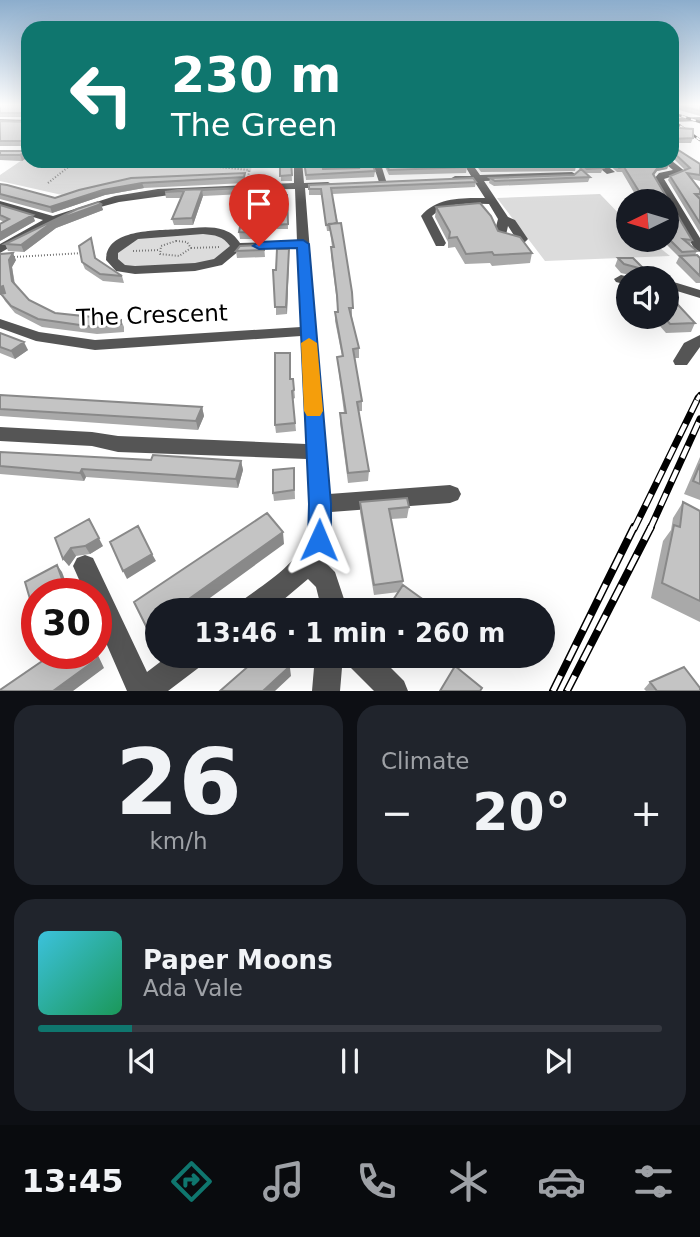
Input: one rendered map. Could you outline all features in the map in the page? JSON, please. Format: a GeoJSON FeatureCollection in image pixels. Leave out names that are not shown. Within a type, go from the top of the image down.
{"type":"FeatureCollection","features":[{"type":"Feature","properties":{"kind":"street"},"geometry":{"type":"LineString","coordinates":[[265,598],[309,562],[319,540],[320,504],[299,168]]}},
{"type":"Feature","properties":{"kind":"street"},"geometry":{"type":"LineString","coordinates":[[379,168],[384,182]]}},
{"type":"Feature","properties":{"kind":"street"},"geometry":{"type":"LineString","coordinates":[[471,168],[504,219]]}},
{"type":"Feature","properties":{"kind":"street"},"geometry":{"type":"LineString","coordinates":[[605,168],[610,172]]}},
{"type":"Feature","properties":{"kind":"street"},"geometry":{"type":"LineString","coordinates":[[676,168],[681,172],[662,175],[659,178],[700,248]]}},
{"type":"Feature","properties":{"kind":"street"},"geometry":{"type":"LineString","coordinates":[[438,180],[572,175]]}},
{"type":"Feature","properties":{"kind":"street"},"geometry":{"type":"LineString","coordinates":[[370,183],[397,182]]}},
{"type":"Feature","properties":{"kind":"street"},"geometry":{"type":"LineString","coordinates":[[0,249],[50,219],[96,203],[138,193],[344,184]]}},
{"type":"Feature","properties":{"kind":"street"},"geometry":{"type":"LineString","coordinates":[[440,243],[426,216],[428,212],[441,204],[493,199]]}},
{"type":"Feature","properties":{"kind":"street"},"geometry":{"type":"LineString","coordinates":[[0,204],[50,219]]}},
{"type":"Feature","properties":{"kind":"street"},"geometry":{"type":"LineString","coordinates":[[237,247],[230,237],[219,232],[136,236],[123,242],[112,252],[112,260],[121,268],[135,270],[195,267],[218,262],[237,247],[303,244]]}},
{"type":"Feature","properties":{"kind":"street"},"geometry":{"type":"LineString","coordinates":[[679,288],[697,293],[684,306]]}},
{"type":"Feature","properties":{"kind":"street","name":"The Crescent"},"geometry":{"type":"LineString","coordinates":[[0,323],[36,336],[95,345],[308,331]]}},
{"type":"Feature","properties":{"kind":"street"},"geometry":{"type":"LineString","coordinates":[[681,361],[690,347],[700,340]]}},
{"type":"Feature","properties":{"kind":"street"},"geometry":{"type":"LineString","coordinates":[[0,434],[92,439],[118,444],[316,452]]}},
{"type":"Feature","properties":{"kind":"street"},"geometry":{"type":"LineString","coordinates":[[0,443],[86,449],[118,444]]}},
{"type":"Feature","properties":{"kind":"street"},"geometry":{"type":"LineString","coordinates":[[320,504],[450,494]]}},
{"type":"Feature","properties":{"kind":"street"},"geometry":{"type":"LineString","coordinates":[[309,562],[326,580],[331,598]]}},
{"type":"Feature","properties":{"kind":"street"},"geometry":{"type":"LineString","coordinates":[[85,566],[143,691],[175,668]]}},
{"type":"Feature","properties":{"kind":"street"},"geometry":{"type":"LineString","coordinates":[[326,691],[328,668]]}},
{"type":"Feature","properties":{"kind":"street"},"geometry":{"type":"LineString","coordinates":[[371,668],[394,691]]}},
{"type":"Feature","properties":{"kind":"path"},"geometry":{"type":"LineString","coordinates":[[48,183],[67,168]]}},
{"type":"Feature","properties":{"kind":"path"},"geometry":{"type":"LineString","coordinates":[[229,168],[249,170],[247,187]]}},
{"type":"Feature","properties":{"kind":"path"},"geometry":{"type":"LineString","coordinates":[[14,257],[159,250],[164,244],[176,241],[187,242],[191,248]]}},
{"type":"Feature","properties":{"kind":"path"},"geometry":{"type":"LineString","coordinates":[[159,250],[162,255],[174,257],[191,248],[237,247]]}},
{"type":"Feature","properties":{"kind":"shaded area"},"geometry":{"type":"Polygon","coordinates":[[[21,161],[21,168],[251,168],[251,172],[138,178],[62,195],[0,181],[0,175],[21,161]]]}},
{"type":"Feature","properties":{"kind":"shaded area"},"geometry":{"type":"Polygon","coordinates":[[[600,194],[616,211],[616,252],[665,252],[670,256],[545,261],[497,198],[600,194]]]}},
{"type":"Feature","properties":{"kind":"shaded area"},"geometry":{"type":"Polygon","coordinates":[[[219,232],[237,247],[218,262],[135,270],[112,260],[123,242],[136,236],[219,232]]]}},
{"type":"Feature","properties":{"kind":"building"},"geometry":{"type":"Polygon","coordinates":[[[0,137],[21,137],[21,141],[0,141],[0,137]]]}},
{"type":"Feature","properties":{"kind":"building"},"geometry":{"type":"Polygon","coordinates":[[[679,150],[700,164],[700,175],[687,173],[700,190],[700,194],[695,194],[700,199],[700,223],[679,189],[670,176],[690,168],[679,158],[679,150]]]}},
{"type":"Feature","properties":{"kind":"building"},"geometry":{"type":"Polygon","coordinates":[[[0,151],[21,151],[20,155],[0,155],[0,151]]]}},
{"type":"Feature","properties":{"kind":"building"},"geometry":{"type":"Polygon","coordinates":[[[280,168],[292,168],[292,175],[280,176],[280,168]]]}},
{"type":"Feature","properties":{"kind":"building"},"geometry":{"type":"Polygon","coordinates":[[[305,168],[374,168],[375,171],[306,175],[305,168]]]}},
{"type":"Feature","properties":{"kind":"building"},"geometry":{"type":"Polygon","coordinates":[[[388,168],[441,168],[389,170],[388,168]]]}},
{"type":"Feature","properties":{"kind":"building"},"geometry":{"type":"Polygon","coordinates":[[[625,168],[658,168],[653,174],[662,189],[638,189],[625,168]]]}},
{"type":"Feature","properties":{"kind":"building"},"geometry":{"type":"Polygon","coordinates":[[[581,169],[590,177],[495,181],[490,178],[574,175],[581,169]]]}},
{"type":"Feature","properties":{"kind":"building"},"geometry":{"type":"Polygon","coordinates":[[[245,173],[244,177],[142,183],[103,190],[50,207],[0,194],[0,184],[55,198],[131,178],[245,173]]]}},
{"type":"Feature","properties":{"kind":"building"},"geometry":{"type":"Polygon","coordinates":[[[473,178],[476,182],[331,188],[337,223],[326,225],[321,189],[309,189],[309,185],[473,178]]]}},
{"type":"Feature","properties":{"kind":"building"},"geometry":{"type":"Polygon","coordinates":[[[242,188],[202,190],[192,218],[172,219],[184,191],[165,192],[178,190],[242,188]]]}},
{"type":"Feature","properties":{"kind":"building"},"geometry":{"type":"Polygon","coordinates":[[[277,195],[287,195],[288,224],[276,225],[277,195]]]}},
{"type":"Feature","properties":{"kind":"building"},"geometry":{"type":"Polygon","coordinates":[[[98,202],[101,204],[54,221],[21,245],[5,244],[77,209],[98,202]]]}},
{"type":"Feature","properties":{"kind":"building"},"geometry":{"type":"Polygon","coordinates":[[[480,203],[491,216],[498,231],[520,237],[532,253],[466,254],[457,237],[449,238],[450,232],[436,207],[480,203]]]}},
{"type":"Feature","properties":{"kind":"building"},"geometry":{"type":"Polygon","coordinates":[[[0,205],[33,215],[0,233],[0,224],[9,219],[0,215],[0,205]]]}},
{"type":"Feature","properties":{"kind":"building"},"geometry":{"type":"Polygon","coordinates":[[[679,218],[692,240],[683,239],[697,251],[682,252],[679,249],[679,218]]]}},
{"type":"Feature","properties":{"kind":"building"},"geometry":{"type":"Polygon","coordinates":[[[341,223],[352,292],[353,308],[349,308],[359,348],[353,349],[362,401],[357,402],[369,471],[348,473],[340,413],[346,413],[337,357],[343,356],[335,312],[338,312],[337,295],[331,247],[334,247],[329,224],[341,223]]]}},
{"type":"Feature","properties":{"kind":"building"},"geometry":{"type":"Polygon","coordinates":[[[265,226],[265,233],[239,232],[240,227],[265,226]]]}},
{"type":"Feature","properties":{"kind":"building"},"geometry":{"type":"Polygon","coordinates":[[[91,238],[95,258],[122,276],[100,274],[82,262],[79,246],[91,238]]]}},
{"type":"Feature","properties":{"kind":"building"},"geometry":{"type":"Polygon","coordinates":[[[264,245],[264,250],[236,251],[240,246],[264,245]]]}},
{"type":"Feature","properties":{"kind":"building"},"geometry":{"type":"Polygon","coordinates":[[[277,249],[289,249],[286,307],[275,307],[273,270],[276,270],[277,249]]]}},
{"type":"Feature","properties":{"kind":"building"},"geometry":{"type":"Polygon","coordinates":[[[13,253],[9,260],[12,281],[29,300],[55,313],[121,320],[121,324],[94,327],[38,319],[11,306],[1,294],[5,293],[3,286],[0,287],[0,254],[13,253]]]}},
{"type":"Feature","properties":{"kind":"building"},"geometry":{"type":"Polygon","coordinates":[[[697,255],[700,258],[700,276],[680,256],[697,255]]]}},
{"type":"Feature","properties":{"kind":"building"},"geometry":{"type":"Polygon","coordinates":[[[618,258],[633,258],[641,266],[632,266],[624,264],[618,258]]]}},
{"type":"Feature","properties":{"kind":"building"},"geometry":{"type":"Polygon","coordinates":[[[679,306],[695,323],[679,324],[679,306]]]}},
{"type":"Feature","properties":{"kind":"building"},"geometry":{"type":"Polygon","coordinates":[[[0,333],[24,342],[11,351],[0,347],[0,333]]]}},
{"type":"Feature","properties":{"kind":"building"},"geometry":{"type":"Polygon","coordinates":[[[275,353],[290,353],[295,423],[275,425],[275,353]]]}},
{"type":"Feature","properties":{"kind":"building"},"geometry":{"type":"Polygon","coordinates":[[[0,395],[202,407],[196,421],[0,409],[0,395]]]}},
{"type":"Feature","properties":{"kind":"building"},"geometry":{"type":"Polygon","coordinates":[[[0,452],[151,460],[153,455],[241,461],[236,479],[82,469],[80,473],[0,466],[0,452]]]}},
{"type":"Feature","properties":{"kind":"building"},"geometry":{"type":"Polygon","coordinates":[[[700,464],[700,484],[693,481],[700,464]]]}},
{"type":"Feature","properties":{"kind":"building"},"geometry":{"type":"Polygon","coordinates":[[[294,468],[294,490],[273,493],[273,470],[294,468]]]}},
{"type":"Feature","properties":{"kind":"building"},"geometry":{"type":"Polygon","coordinates":[[[407,498],[409,507],[389,509],[403,581],[374,585],[360,502],[407,498]]]}},
{"type":"Feature","properties":{"kind":"building"},"geometry":{"type":"Polygon","coordinates":[[[683,502],[700,511],[700,601],[662,583],[674,525],[680,527],[683,502]]]}},
{"type":"Feature","properties":{"kind":"building"},"geometry":{"type":"Polygon","coordinates":[[[267,513],[283,532],[190,598],[145,598],[145,624],[134,602],[267,513]]]}},
{"type":"Feature","properties":{"kind":"building"},"geometry":{"type":"Polygon","coordinates":[[[89,519],[99,538],[85,546],[71,548],[63,559],[55,538],[89,519]]]}},
{"type":"Feature","properties":{"kind":"building"},"geometry":{"type":"Polygon","coordinates":[[[138,526],[152,554],[123,571],[110,542],[138,526]]]}},
{"type":"Feature","properties":{"kind":"building"},"geometry":{"type":"Polygon","coordinates":[[[57,565],[62,578],[33,578],[57,565]]]}},
{"type":"Feature","properties":{"kind":"building"},"geometry":{"type":"Polygon","coordinates":[[[403,585],[421,598],[394,598],[403,585]]]}},
{"type":"Feature","properties":{"kind":"building"},"geometry":{"type":"Polygon","coordinates":[[[684,667],[700,691],[657,691],[650,682],[684,667]]]}},
{"type":"Feature","properties":{"kind":"building"},"geometry":{"type":"Polygon","coordinates":[[[246,668],[288,668],[263,691],[220,691],[246,668]]]}},
{"type":"Feature","properties":{"kind":"building"},"geometry":{"type":"Polygon","coordinates":[[[454,668],[457,668],[482,688],[480,691],[440,691],[454,668]]]}},
{"type":"Feature","properties":{"kind":"building"},"geometry":{"type":"Polygon","coordinates":[[[31,669],[83,669],[53,691],[0,690],[31,669]]]}},
{"type":"Feature","properties":{"kind":"railway"},"geometry":{"type":"LineString","coordinates":[[696,137],[700,140]]}},
{"type":"Feature","properties":{"kind":"railway"},"geometry":{"type":"LineString","coordinates":[[697,400],[700,395]]}},
{"type":"Feature","properties":{"kind":"railway"},"geometry":{"type":"LineString","coordinates":[[634,529],[697,400]]}},
{"type":"Feature","properties":{"kind":"railway"},"geometry":{"type":"LineString","coordinates":[[650,529],[700,419]]}},
{"type":"Feature","properties":{"kind":"railway"},"geometry":{"type":"LineString","coordinates":[[553,691],[634,527]]}},
{"type":"Feature","properties":{"kind":"railway"},"geometry":{"type":"LineString","coordinates":[[567,691],[650,529]]}},
{"type":"Feature","properties":{"kind":"slow traffic"},"geometry":{"type":"LineString","coordinates":[[309,343],[313,411]]}},
{"type":"Feature","properties":{"kind":"route"},"geometry":{"type":"LineString","coordinates":[[259,246],[303,244],[320,504],[319,540]]}}]}
